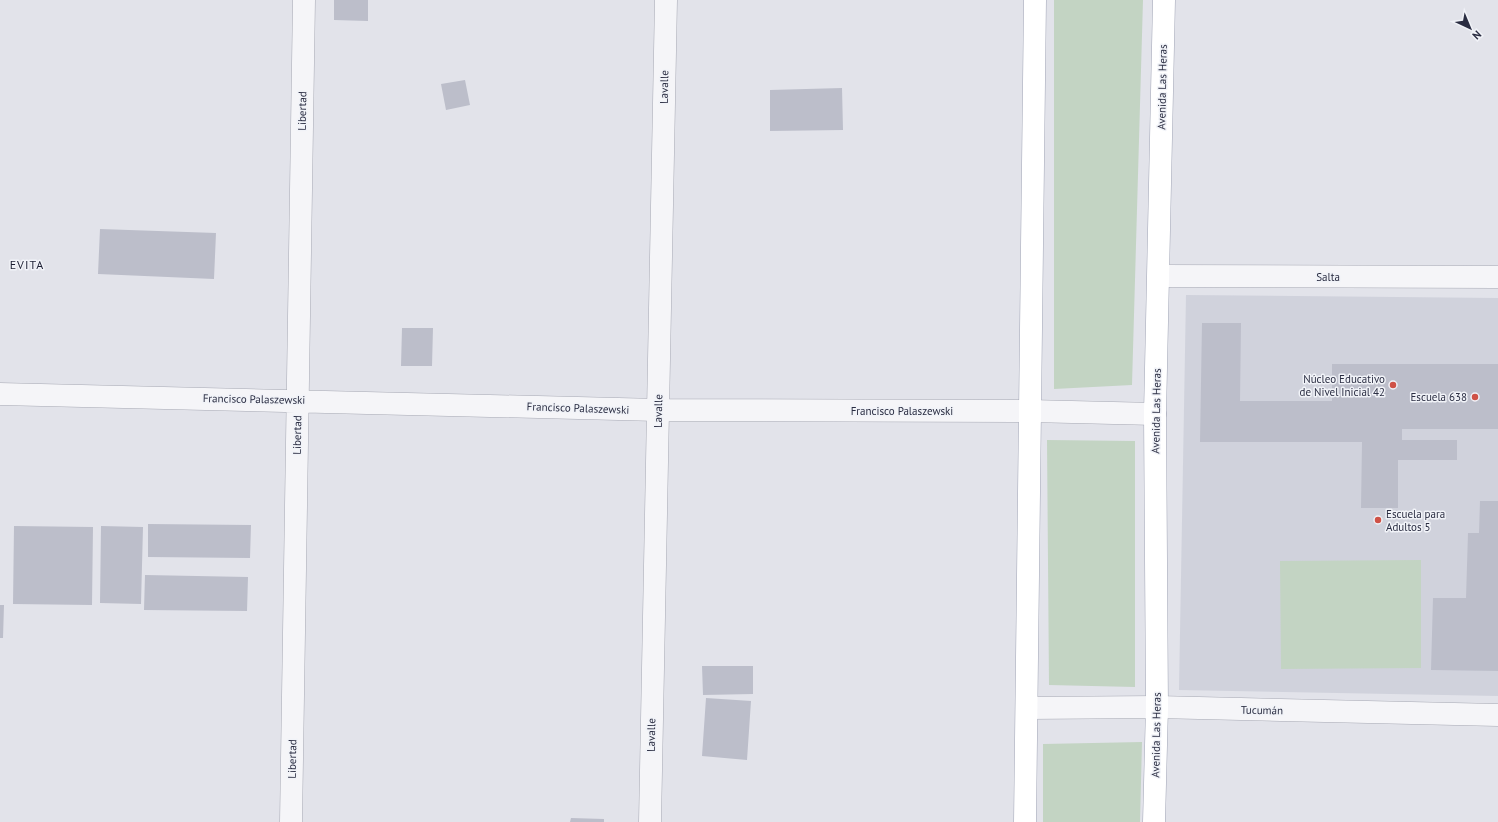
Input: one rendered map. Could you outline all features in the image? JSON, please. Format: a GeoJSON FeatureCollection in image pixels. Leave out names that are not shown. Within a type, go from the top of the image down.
{"type":"FeatureCollection","features":[{"type":"Feature","properties":{"kind":"main road"},"geometry":{"type":"LineString","coordinates":[[1025,822],[1035,0]]}},
{"type":"Feature","properties":{"kind":"main road","name":"Avenida Las Heras"},"geometry":{"type":"LineString","coordinates":[[1154,822],[1157,707],[1155,414],[1164,0]]}},
{"type":"Feature","properties":{"kind":"street","name":"Libertad"},"geometry":{"type":"LineString","coordinates":[[291,822],[304,0]]}},
{"type":"Feature","properties":{"kind":"street","name":"Lavalle"},"geometry":{"type":"LineString","coordinates":[[650,822],[666,0]]}},
{"type":"Feature","properties":{"kind":"street","name":"Salta"},"geometry":{"type":"LineString","coordinates":[[1159,276],[1498,277]]}},
{"type":"Feature","properties":{"kind":"street","name":"Francisco Palaszewski"},"geometry":{"type":"LineString","coordinates":[[0,394],[298,400],[658,410],[1030,411],[1155,414]]}},
{"type":"Feature","properties":{"kind":"street","name":"Tucumán"},"geometry":{"type":"LineString","coordinates":[[1027,708],[1157,707],[1498,715]]}},
{"type":"Feature","properties":{"kind":"shaded area"},"geometry":{"type":"Polygon","coordinates":[[[1186,295],[1498,298],[1498,696],[1179,690],[1186,295]]]}},
{"type":"Feature","properties":{"kind":"green space"},"geometry":{"type":"Polygon","coordinates":[[[1054,0],[1143,0],[1132,385],[1054,389],[1054,0]]]}},
{"type":"Feature","properties":{"kind":"green space"},"geometry":{"type":"Polygon","coordinates":[[[1047,440],[1135,441],[1135,687],[1049,685],[1047,440]]]}},
{"type":"Feature","properties":{"kind":"green space"},"geometry":{"type":"Polygon","coordinates":[[[1421,560],[1421,668],[1281,669],[1280,561],[1421,560]]]}},
{"type":"Feature","properties":{"kind":"green space"},"geometry":{"type":"Polygon","coordinates":[[[1142,742],[1140,822],[1043,822],[1043,744],[1142,742]]]}},
{"type":"Feature","properties":{"kind":"building"},"geometry":{"type":"Polygon","coordinates":[[[334,0],[368,0],[368,21],[334,20],[334,0]]]}},
{"type":"Feature","properties":{"kind":"building"},"geometry":{"type":"Polygon","coordinates":[[[465,80],[470,105],[446,110],[441,84],[465,80]]]}},
{"type":"Feature","properties":{"kind":"building"},"geometry":{"type":"Polygon","coordinates":[[[842,88],[843,130],[770,131],[770,90],[842,88]]]}},
{"type":"Feature","properties":{"kind":"building"},"geometry":{"type":"Polygon","coordinates":[[[100,229],[216,233],[214,279],[98,274],[100,229]]]}},
{"type":"Feature","properties":{"kind":"building"},"geometry":{"type":"Polygon","coordinates":[[[1202,323],[1241,323],[1240,401],[1332,401],[1332,364],[1498,364],[1498,429],[1402,429],[1402,440],[1457,440],[1457,460],[1398,460],[1398,508],[1361,508],[1362,442],[1200,442],[1202,323]]]}},
{"type":"Feature","properties":{"kind":"building"},"geometry":{"type":"Polygon","coordinates":[[[402,328],[433,328],[432,366],[401,366],[402,328]]]}},
{"type":"Feature","properties":{"kind":"building"},"geometry":{"type":"Polygon","coordinates":[[[1480,501],[1498,501],[1498,671],[1431,670],[1433,598],[1466,598],[1468,533],[1479,533],[1480,501]]]}},
{"type":"Feature","properties":{"kind":"building"},"geometry":{"type":"Polygon","coordinates":[[[148,524],[251,525],[250,558],[148,557],[148,524]]]}},
{"type":"Feature","properties":{"kind":"building"},"geometry":{"type":"Polygon","coordinates":[[[14,526],[93,527],[92,605],[13,604],[14,526]]]}},
{"type":"Feature","properties":{"kind":"building"},"geometry":{"type":"Polygon","coordinates":[[[101,526],[143,527],[141,604],[100,603],[101,526]]]}},
{"type":"Feature","properties":{"kind":"building"},"geometry":{"type":"Polygon","coordinates":[[[145,575],[248,577],[247,611],[144,610],[145,575]]]}},
{"type":"Feature","properties":{"kind":"building"},"geometry":{"type":"Polygon","coordinates":[[[0,605],[4,605],[3,638],[0,638],[0,605]]]}},
{"type":"Feature","properties":{"kind":"building"},"geometry":{"type":"Polygon","coordinates":[[[702,666],[753,666],[753,694],[703,695],[702,666]]]}},
{"type":"Feature","properties":{"kind":"building"},"geometry":{"type":"Polygon","coordinates":[[[706,698],[751,701],[747,760],[702,756],[706,698]]]}},
{"type":"Feature","properties":{"kind":"building"},"geometry":{"type":"Polygon","coordinates":[[[571,818],[604,819],[604,822],[570,822],[571,818]]]}},
{"type":"Feature","properties":{"kind":"place","name":"Núcleo Educativo de Nivel Inicial 42"},"geometry":{"type":"Point","coordinates":[1393,385]}},
{"type":"Feature","properties":{"kind":"place","name":"Escuela 638"},"geometry":{"type":"Point","coordinates":[1475,397]}},
{"type":"Feature","properties":{"kind":"place","name":"Escuela para Adultos 5"},"geometry":{"type":"Point","coordinates":[1378,520]}},
{"type":"Feature","properties":{"kind":"district","name":"EVITA"},"geometry":{"type":"Point","coordinates":[27,264]}}]}
